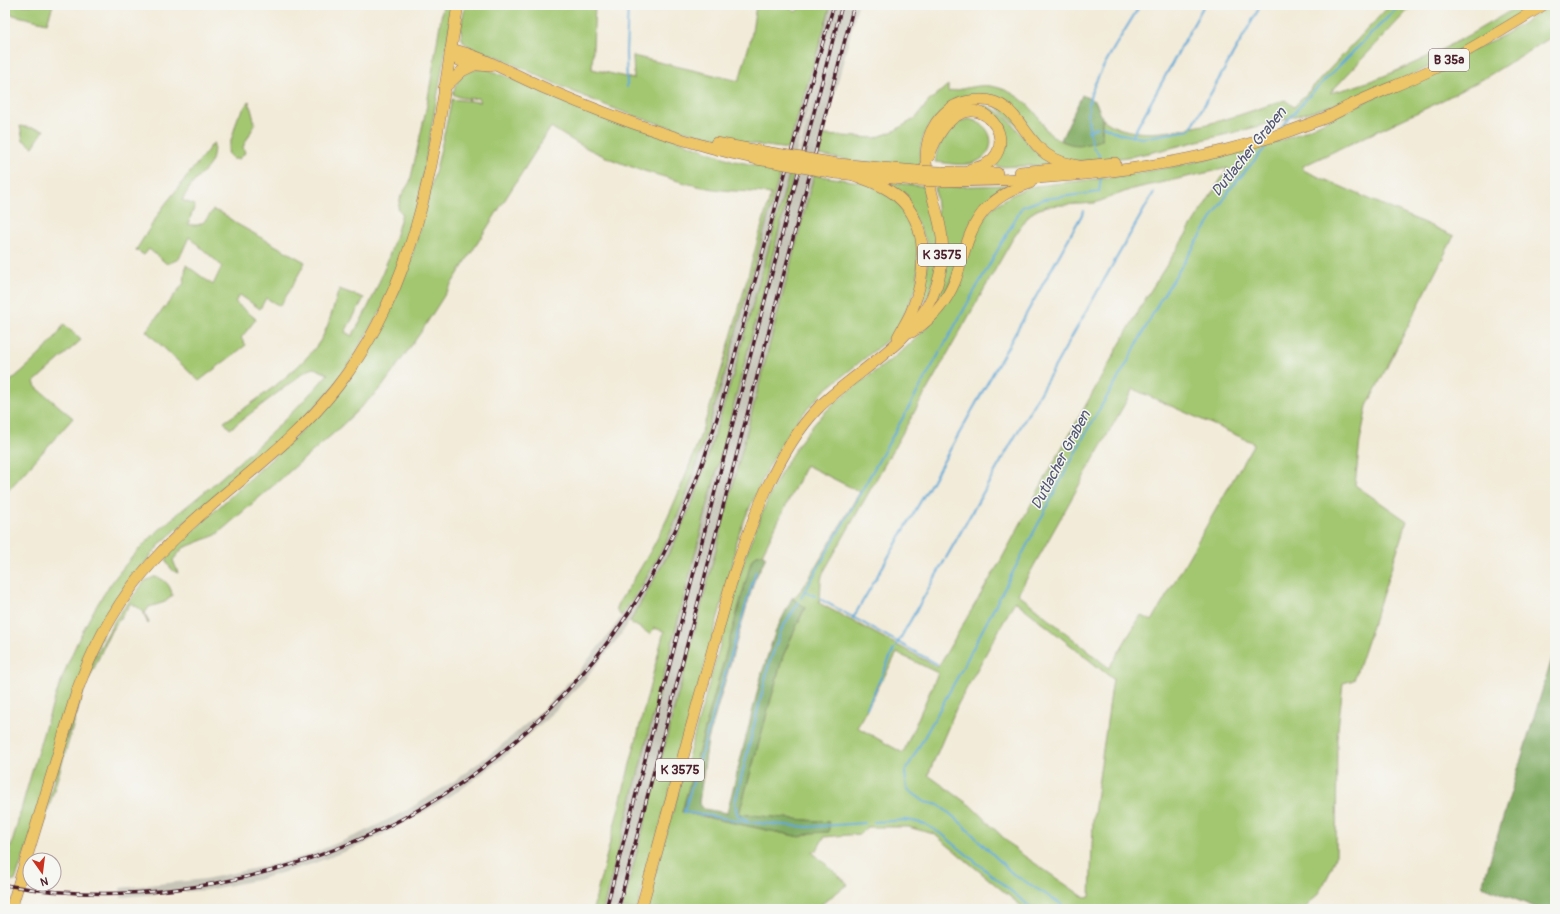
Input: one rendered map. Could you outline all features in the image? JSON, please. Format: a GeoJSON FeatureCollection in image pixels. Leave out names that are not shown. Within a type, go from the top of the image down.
{"type":"FeatureCollection","features":[{"type":"Feature","properties":{"kind":"main road"},"geometry":{"type":"LineString","coordinates":[[11,909],[78,688],[89,658],[104,629],[123,599],[158,556],[194,522],[287,441],[325,402],[358,359],[382,318],[399,280],[411,246],[427,181],[458,5]]}},
{"type":"Feature","properties":{"kind":"main road","name":"B 35a"},"geometry":{"type":"LineString","coordinates":[[940,176],[953,173],[1009,173],[1125,166],[1200,155],[1266,138],[1318,121],[1350,105],[1435,68],[1543,5]]}},
{"type":"Feature","properties":{"kind":"main road","name":"B 35a"},"geometry":{"type":"LineString","coordinates":[[451,51],[460,61],[474,65],[497,67]]}},
{"type":"Feature","properties":{"kind":"main road","name":"B 35a"},"geometry":{"type":"LineString","coordinates":[[451,51],[483,59],[497,67],[584,105],[710,148],[836,168],[916,175]]}},
{"type":"Feature","properties":{"kind":"main road"},"geometry":{"type":"LineString","coordinates":[[444,88],[462,71],[474,65]]}},
{"type":"Feature","properties":{"kind":"main road"},"geometry":{"type":"LineString","coordinates":[[926,164],[925,149],[927,139],[939,119],[946,112],[963,102],[982,100],[993,102],[1009,110],[1044,153],[1061,162],[1089,169]]}},
{"type":"Feature","properties":{"kind":"main road","name":"B 35a"},"geometry":{"type":"LineString","coordinates":[[1125,166],[1197,149],[1350,105]]}},
{"type":"Feature","properties":{"kind":"main road"},"geometry":{"type":"LineString","coordinates":[[926,164],[939,133],[956,116],[971,111],[986,115],[996,126],[999,133],[1000,146],[997,153],[993,160],[981,168],[953,173]]}},
{"type":"Feature","properties":{"kind":"main road","name":"K 3575"},"geometry":{"type":"LineString","coordinates":[[642,909],[732,583],[744,544],[764,495],[782,460],[798,434],[817,409],[834,393],[893,347],[914,325],[929,303],[942,265],[941,236],[926,164]]}},
{"type":"Feature","properties":{"kind":"main road","name":"B 35a"},"geometry":{"type":"LineString","coordinates":[[836,168],[850,174],[1041,179],[1089,169]]}},
{"type":"Feature","properties":{"kind":"main road"},"geometry":{"type":"LineString","coordinates":[[850,174],[890,191],[909,210],[920,232],[924,258],[921,286],[912,312],[893,347]]}},
{"type":"Feature","properties":{"kind":"main road"},"geometry":{"type":"LineString","coordinates":[[903,337],[925,323],[943,303],[954,282],[974,226],[988,207],[1007,192],[1041,179]]}},
{"type":"Feature","properties":{"kind":"shaded area"},"geometry":{"type":"Polygon","coordinates":[[[831,5],[858,5],[622,909],[603,909],[820,70],[732,379],[696,494],[674,544],[651,589],[620,636],[586,678],[548,718],[504,757],[460,790],[412,819],[364,844],[312,864],[257,880],[206,890],[121,897],[120,888],[205,879],[280,863],[308,855],[359,834],[407,810],[454,781],[497,749],[541,711],[578,672],[612,630],[643,584],[667,540],[688,491],[724,376],[777,186],[831,5]]]}},
{"type":"Feature","properties":{"kind":"green space"},"geometry":{"type":"Polygon","coordinates":[[[5,5],[53,5],[47,23],[5,13],[5,5]]]}},
{"type":"Feature","properties":{"kind":"green space"},"geometry":{"type":"Polygon","coordinates":[[[443,5],[454,5],[417,207],[403,261],[383,307],[336,384],[301,422],[162,542],[129,582],[111,609],[25,852],[22,852],[22,861],[15,881],[5,880],[5,842],[11,847],[43,734],[59,686],[90,617],[117,575],[143,545],[259,444],[328,374],[314,368],[306,371],[230,429],[224,422],[278,383],[315,348],[323,336],[339,289],[364,298],[345,332],[352,336],[368,307],[382,276],[398,229],[402,213],[398,209],[401,196],[410,182],[427,105],[443,5]]]}},
{"type":"Feature","properties":{"kind":"green space"},"geometry":{"type":"Polygon","coordinates":[[[465,5],[595,5],[592,69],[634,79],[633,56],[739,81],[751,38],[756,5],[785,5],[796,12],[802,5],[831,5],[788,149],[708,136],[676,129],[640,118],[579,94],[501,58],[474,49],[465,44],[461,33],[465,5]]]}},
{"type":"Feature","properties":{"kind":"green space"},"geometry":{"type":"Polygon","coordinates":[[[1390,5],[1413,5],[1330,93],[1380,78],[1404,68],[1475,32],[1520,5],[1536,5],[1429,67],[1374,90],[1318,110],[1172,148],[1127,157],[1096,161],[1068,160],[1049,153],[984,96],[946,113],[929,126],[924,136],[921,149],[920,166],[857,162],[819,155],[824,135],[875,138],[894,131],[916,118],[928,102],[948,85],[948,92],[975,86],[985,86],[997,87],[1010,92],[1032,109],[1046,130],[1054,137],[1066,143],[1073,144],[1102,140],[1102,118],[1119,128],[1140,132],[1165,132],[1191,128],[1218,121],[1285,100],[1294,107],[1390,5]]]}},
{"type":"Feature","properties":{"kind":"green space"},"geometry":{"type":"Polygon","coordinates":[[[1552,5],[1555,5],[1555,35],[1483,79],[1433,105],[1303,166],[1303,170],[1454,236],[1367,406],[1360,441],[1355,485],[1407,521],[1354,680],[1343,683],[1337,738],[1336,856],[1323,885],[1309,904],[1304,909],[1025,909],[934,834],[908,827],[867,827],[860,834],[824,837],[817,850],[812,852],[848,884],[815,909],[645,909],[745,557],[771,492],[793,453],[806,434],[821,417],[849,391],[905,349],[927,326],[932,319],[964,250],[987,213],[1009,197],[1035,186],[1113,177],[1176,166],[1272,144],[1302,132],[1504,35],[1552,5]],[[1228,168],[1132,189],[1095,203],[1047,206],[1029,215],[1012,240],[823,573],[819,603],[938,667],[1001,560],[1144,301],[1228,168]],[[1133,389],[1018,594],[1109,668],[1141,615],[1152,621],[1254,443],[1133,389]],[[806,465],[762,554],[757,555],[752,559],[682,812],[800,837],[811,833],[829,822],[739,814],[783,656],[805,608],[792,598],[796,596],[805,585],[860,492],[806,465]],[[1015,601],[958,704],[928,775],[971,806],[1017,851],[1085,898],[1090,897],[1093,821],[1113,679],[1015,601]],[[897,653],[857,727],[903,753],[938,673],[897,653]]]}},
{"type":"Feature","properties":{"kind":"green space"},"geometry":{"type":"Polygon","coordinates":[[[484,68],[734,161],[781,170],[724,376],[688,491],[667,540],[643,584],[621,616],[617,611],[617,605],[644,563],[662,530],[684,480],[699,440],[725,358],[771,194],[708,188],[650,173],[606,157],[564,136],[551,127],[421,332],[382,387],[335,432],[216,535],[183,548],[173,560],[178,573],[174,571],[166,560],[172,550],[302,431],[395,299],[410,263],[438,161],[452,99],[480,102],[478,98],[465,98],[453,94],[455,87],[460,78],[467,72],[484,68]]]}},
{"type":"Feature","properties":{"kind":"green space"},"geometry":{"type":"Polygon","coordinates":[[[1082,95],[1096,102],[1102,118],[1102,140],[1081,145],[1066,143],[1061,140],[1082,95]]]}},
{"type":"Feature","properties":{"kind":"green space"},"geometry":{"type":"Polygon","coordinates":[[[249,101],[255,124],[243,147],[245,153],[239,159],[233,159],[229,155],[228,151],[238,117],[249,101]]]}},
{"type":"Feature","properties":{"kind":"green space"},"geometry":{"type":"Polygon","coordinates":[[[984,105],[996,110],[1013,124],[1032,148],[1049,162],[1049,165],[997,167],[997,163],[1004,146],[1004,132],[997,119],[982,108],[984,105]]]}},
{"type":"Feature","properties":{"kind":"green space"},"geometry":{"type":"Polygon","coordinates":[[[968,119],[977,122],[988,131],[991,145],[984,157],[976,162],[966,164],[935,162],[938,147],[945,135],[954,125],[968,119]]]}},
{"type":"Feature","properties":{"kind":"green space"},"geometry":{"type":"Polygon","coordinates":[[[20,126],[44,130],[33,147],[23,140],[20,126]]]}},
{"type":"Feature","properties":{"kind":"green space"},"geometry":{"type":"Polygon","coordinates":[[[214,142],[213,156],[209,165],[192,184],[182,200],[195,205],[188,224],[200,224],[206,220],[213,210],[222,213],[237,224],[305,262],[280,306],[266,298],[260,309],[240,295],[235,302],[256,319],[241,338],[246,345],[199,381],[146,331],[184,283],[186,265],[213,285],[222,266],[189,237],[179,259],[167,264],[149,249],[144,255],[136,250],[163,207],[214,142]]]}},
{"type":"Feature","properties":{"kind":"green space"},"geometry":{"type":"Polygon","coordinates":[[[790,172],[794,172],[603,909],[593,909],[664,631],[654,628],[650,634],[630,622],[674,544],[696,494],[732,379],[790,172]]]}},
{"type":"Feature","properties":{"kind":"green space"},"geometry":{"type":"Polygon","coordinates":[[[814,175],[867,183],[898,201],[917,232],[918,285],[899,326],[891,337],[824,391],[800,417],[783,441],[765,474],[736,541],[733,563],[637,909],[622,909],[814,175]]]}},
{"type":"Feature","properties":{"kind":"green space"},"geometry":{"type":"Polygon","coordinates":[[[887,182],[923,186],[934,224],[937,250],[935,276],[925,301],[912,321],[925,286],[928,258],[927,243],[904,197],[887,182]]]}},
{"type":"Feature","properties":{"kind":"green space"},"geometry":{"type":"Polygon","coordinates":[[[1009,185],[1009,187],[989,200],[943,296],[927,315],[944,278],[935,187],[1009,185]]]}},
{"type":"Feature","properties":{"kind":"green space"},"geometry":{"type":"Polygon","coordinates":[[[64,324],[81,340],[34,382],[36,387],[73,418],[5,494],[5,416],[8,411],[5,401],[5,386],[45,350],[64,324]]]}},
{"type":"Feature","properties":{"kind":"green space"},"geometry":{"type":"Polygon","coordinates":[[[762,554],[766,557],[754,581],[708,740],[699,803],[704,809],[727,813],[762,673],[775,633],[792,598],[805,607],[783,656],[739,814],[829,822],[829,832],[811,833],[800,837],[682,812],[752,559],[757,555],[762,554]]]}},
{"type":"Feature","properties":{"kind":"green space"},"geometry":{"type":"Polygon","coordinates":[[[154,577],[164,580],[172,592],[172,596],[165,602],[149,607],[145,613],[149,623],[148,624],[143,611],[131,603],[111,631],[84,690],[35,852],[32,852],[65,742],[94,659],[116,618],[145,581],[154,577]]]}},
{"type":"Feature","properties":{"kind":"green space"},"geometry":{"type":"Polygon","coordinates":[[[1555,649],[1555,909],[1540,909],[1482,886],[1555,649]]]}},
{"type":"Feature","properties":{"kind":"waterway"},"geometry":{"type":"LineString","coordinates":[[627,87],[626,52],[628,5]]}},
{"type":"Feature","properties":{"kind":"waterway"},"geometry":{"type":"LineString","coordinates":[[1092,143],[1088,114],[1091,93],[1104,65],[1140,5]]}},
{"type":"Feature","properties":{"kind":"waterway"},"geometry":{"type":"LineString","coordinates":[[1132,137],[1204,5]]}},
{"type":"Feature","properties":{"kind":"waterway"},"geometry":{"type":"LineString","coordinates":[[1103,126],[1117,133],[1142,138],[1190,130],[1261,5]]}},
{"type":"Feature","properties":{"kind":"waterway","name":"Dutlacher Graben"},"geometry":{"type":"LineString","coordinates":[[1281,128],[1307,98],[1400,5]]}},
{"type":"Feature","properties":{"kind":"waterway"},"geometry":{"type":"LineString","coordinates":[[1088,131],[1098,127]]}},
{"type":"Feature","properties":{"kind":"waterway","name":"Dutlacher Graben"},"geometry":{"type":"LineString","coordinates":[[1069,909],[1013,874],[960,822],[939,805],[925,802],[907,789],[905,772],[962,669],[1090,425],[1126,365],[1159,302],[1231,188],[1270,142]]}},
{"type":"Feature","properties":{"kind":"waterway"},"geometry":{"type":"LineString","coordinates":[[1093,147],[1099,155],[1100,160]]}},
{"type":"Feature","properties":{"kind":"waterway"},"geometry":{"type":"LineString","coordinates":[[801,598],[1022,207],[1044,199],[1099,192],[1101,176]]}},
{"type":"Feature","properties":{"kind":"waterway"},"geometry":{"type":"LineString","coordinates":[[896,646],[1154,192]]}},
{"type":"Feature","properties":{"kind":"waterway"},"geometry":{"type":"LineString","coordinates":[[853,618],[933,480],[1084,211]]}},
{"type":"Feature","properties":{"kind":"waterway"},"geometry":{"type":"LineString","coordinates":[[756,571],[684,812],[748,822],[808,827],[864,823]]}},
{"type":"Feature","properties":{"kind":"waterway"},"geometry":{"type":"LineString","coordinates":[[804,591],[815,596]]}},
{"type":"Feature","properties":{"kind":"waterway"},"geometry":{"type":"LineString","coordinates":[[820,599],[937,664]]}},
{"type":"Feature","properties":{"kind":"waterway"},"geometry":{"type":"LineString","coordinates":[[747,821],[737,814],[735,803],[769,664],[782,628],[799,602]]}},
{"type":"Feature","properties":{"kind":"waterway"},"geometry":{"type":"LineString","coordinates":[[867,708],[894,649]]}},
{"type":"Feature","properties":{"kind":"waterway"},"geometry":{"type":"LineString","coordinates":[[874,822],[908,820],[925,824],[943,835],[1033,909]]}},
{"type":"Feature","properties":{"kind":"railway"},"geometry":{"type":"LineString","coordinates":[[5,885],[47,891],[133,893],[218,883],[301,862],[341,847],[399,820],[455,787],[506,749],[553,705],[596,657],[634,605],[666,550],[692,491],[724,394],[781,186],[834,5]]}},
{"type":"Feature","properties":{"kind":"railway"},"geometry":{"type":"LineString","coordinates":[[606,909],[842,5]]}},
{"type":"Feature","properties":{"kind":"railway"},"geometry":{"type":"LineString","coordinates":[[618,909],[854,5]]}}]}
